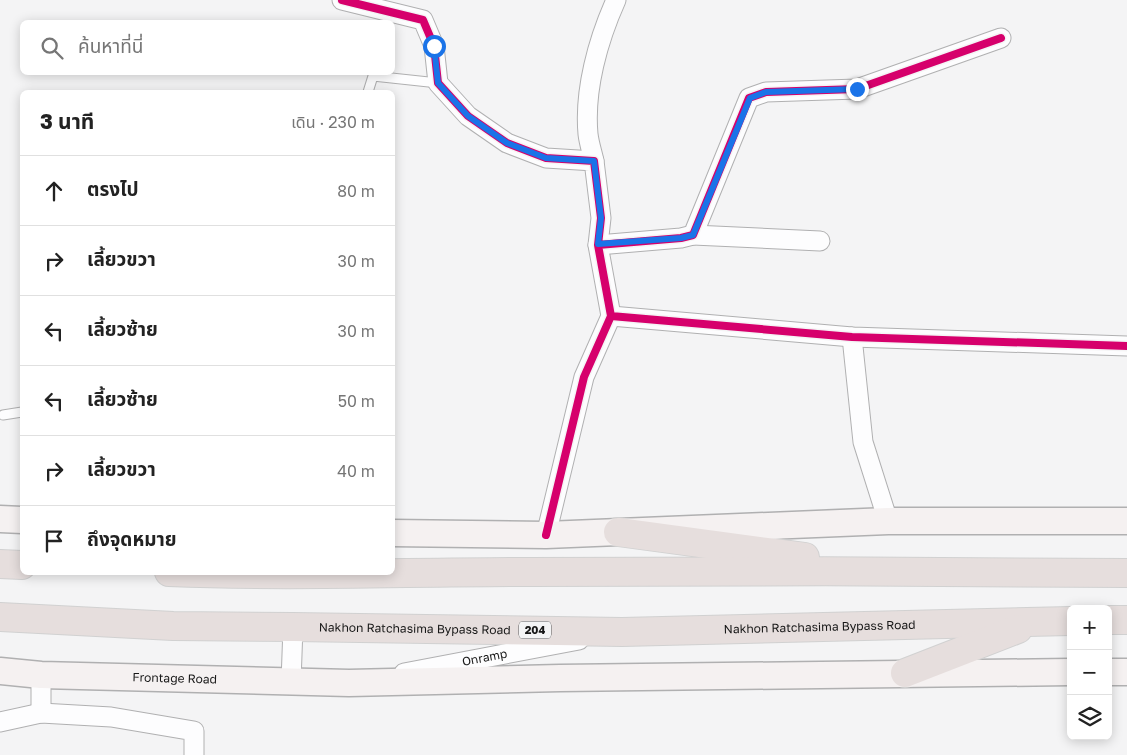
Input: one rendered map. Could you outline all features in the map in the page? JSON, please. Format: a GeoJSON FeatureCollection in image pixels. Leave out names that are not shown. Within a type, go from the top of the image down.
{"type":"FeatureCollection","features":[{"type":"Feature","properties":{"kind":"highway"},"geometry":{"type":"LineString","coordinates":[[618,532],[914,571]]}},
{"type":"Feature","properties":{"kind":"highway"},"geometry":{"type":"LineString","coordinates":[[0,564],[20,566]]}},
{"type":"Feature","properties":{"kind":"highway"},"geometry":{"type":"LineString","coordinates":[[395,573],[914,571],[1127,573]]}},
{"type":"Feature","properties":{"kind":"highway","name":"Nakhon Ratchasima Bypass Road"},"geometry":{"type":"LineString","coordinates":[[0,617],[174,626],[622,632],[1067,621]]}},
{"type":"Feature","properties":{"kind":"highway"},"geometry":{"type":"LineString","coordinates":[[1112,620],[1127,620]]}},
{"type":"Feature","properties":{"kind":"highway"},"geometry":{"type":"LineString","coordinates":[[905,673],[1035,622]]}},
{"type":"Feature","properties":{"kind":"main road"},"geometry":{"type":"LineString","coordinates":[[0,519],[20,520]]}},
{"type":"Feature","properties":{"kind":"main road"},"geometry":{"type":"LineString","coordinates":[[395,533],[546,536],[888,521],[1127,521]]}},
{"type":"Feature","properties":{"kind":"main road","name":"Frontage Road"},"geometry":{"type":"LineString","coordinates":[[0,672],[41,675],[349,683],[560,678],[1067,672]]}},
{"type":"Feature","properties":{"kind":"main road"},"geometry":{"type":"LineString","coordinates":[[1112,672],[1127,672]]}},
{"type":"Feature","properties":{"kind":"street"},"geometry":{"type":"LineString","coordinates":[[342,0],[424,20],[434,46],[438,83],[468,116],[507,143],[546,158],[594,161]]}},
{"type":"Feature","properties":{"kind":"street"},"geometry":{"type":"LineString","coordinates":[[546,536],[584,377],[611,316],[598,244],[601,218],[594,161],[588,134],[588,101],[595,58],[607,20],[616,0]]}},
{"type":"Feature","properties":{"kind":"street"},"geometry":{"type":"LineString","coordinates":[[693,235],[750,98],[766,92],[857,89],[1001,38]]}},
{"type":"Feature","properties":{"kind":"street"},"geometry":{"type":"LineString","coordinates":[[598,244],[681,238],[693,235],[820,241]]}},
{"type":"Feature","properties":{"kind":"street"},"geometry":{"type":"LineString","coordinates":[[611,316],[852,337],[1127,346]]}},
{"type":"Feature","properties":{"kind":"street"},"geometry":{"type":"LineString","coordinates":[[852,337],[863,442],[888,521]]}},
{"type":"Feature","properties":{"kind":"street"},"geometry":{"type":"LineString","coordinates":[[291,682],[293,627]]}},
{"type":"Feature","properties":{"kind":"street","name":"Onramp"},"geometry":{"type":"LineString","coordinates":[[349,683],[622,632]]}},
{"type":"Feature","properties":{"kind":"street"},"geometry":{"type":"LineString","coordinates":[[41,675],[41,713]]}},
{"type":"Feature","properties":{"kind":"street"},"geometry":{"type":"LineString","coordinates":[[0,722],[41,713],[111,717],[194,731],[194,755]]}},
{"type":"Feature","properties":{"kind":"lane"},"geometry":{"type":"LineString","coordinates":[[369,90],[373,76],[438,83]]}},
{"type":"Feature","properties":{"kind":"lane"},"geometry":{"type":"LineString","coordinates":[[4,415],[20,412]]}},
{"type":"Feature","properties":{"kind":"cycle path"},"geometry":{"type":"LineString","coordinates":[[342,0],[423,20],[434,46],[438,83],[468,116],[507,143],[546,158],[594,161],[601,218],[598,245],[611,316],[584,377],[546,535]]}},
{"type":"Feature","properties":{"kind":"cycle path"},"geometry":{"type":"LineString","coordinates":[[598,245],[681,238],[693,235],[749,98],[766,92],[857,89],[1001,38]]}},
{"type":"Feature","properties":{"kind":"cycle path"},"geometry":{"type":"LineString","coordinates":[[611,316],[852,337],[1127,346]]}},
{"type":"Feature","properties":{"kind":"route"},"geometry":{"type":"LineString","coordinates":[[434,46],[438,83],[468,116],[507,143],[546,158],[594,161],[601,218],[598,244],[681,238],[693,235],[750,98],[766,92],[857,89]]}}]}
